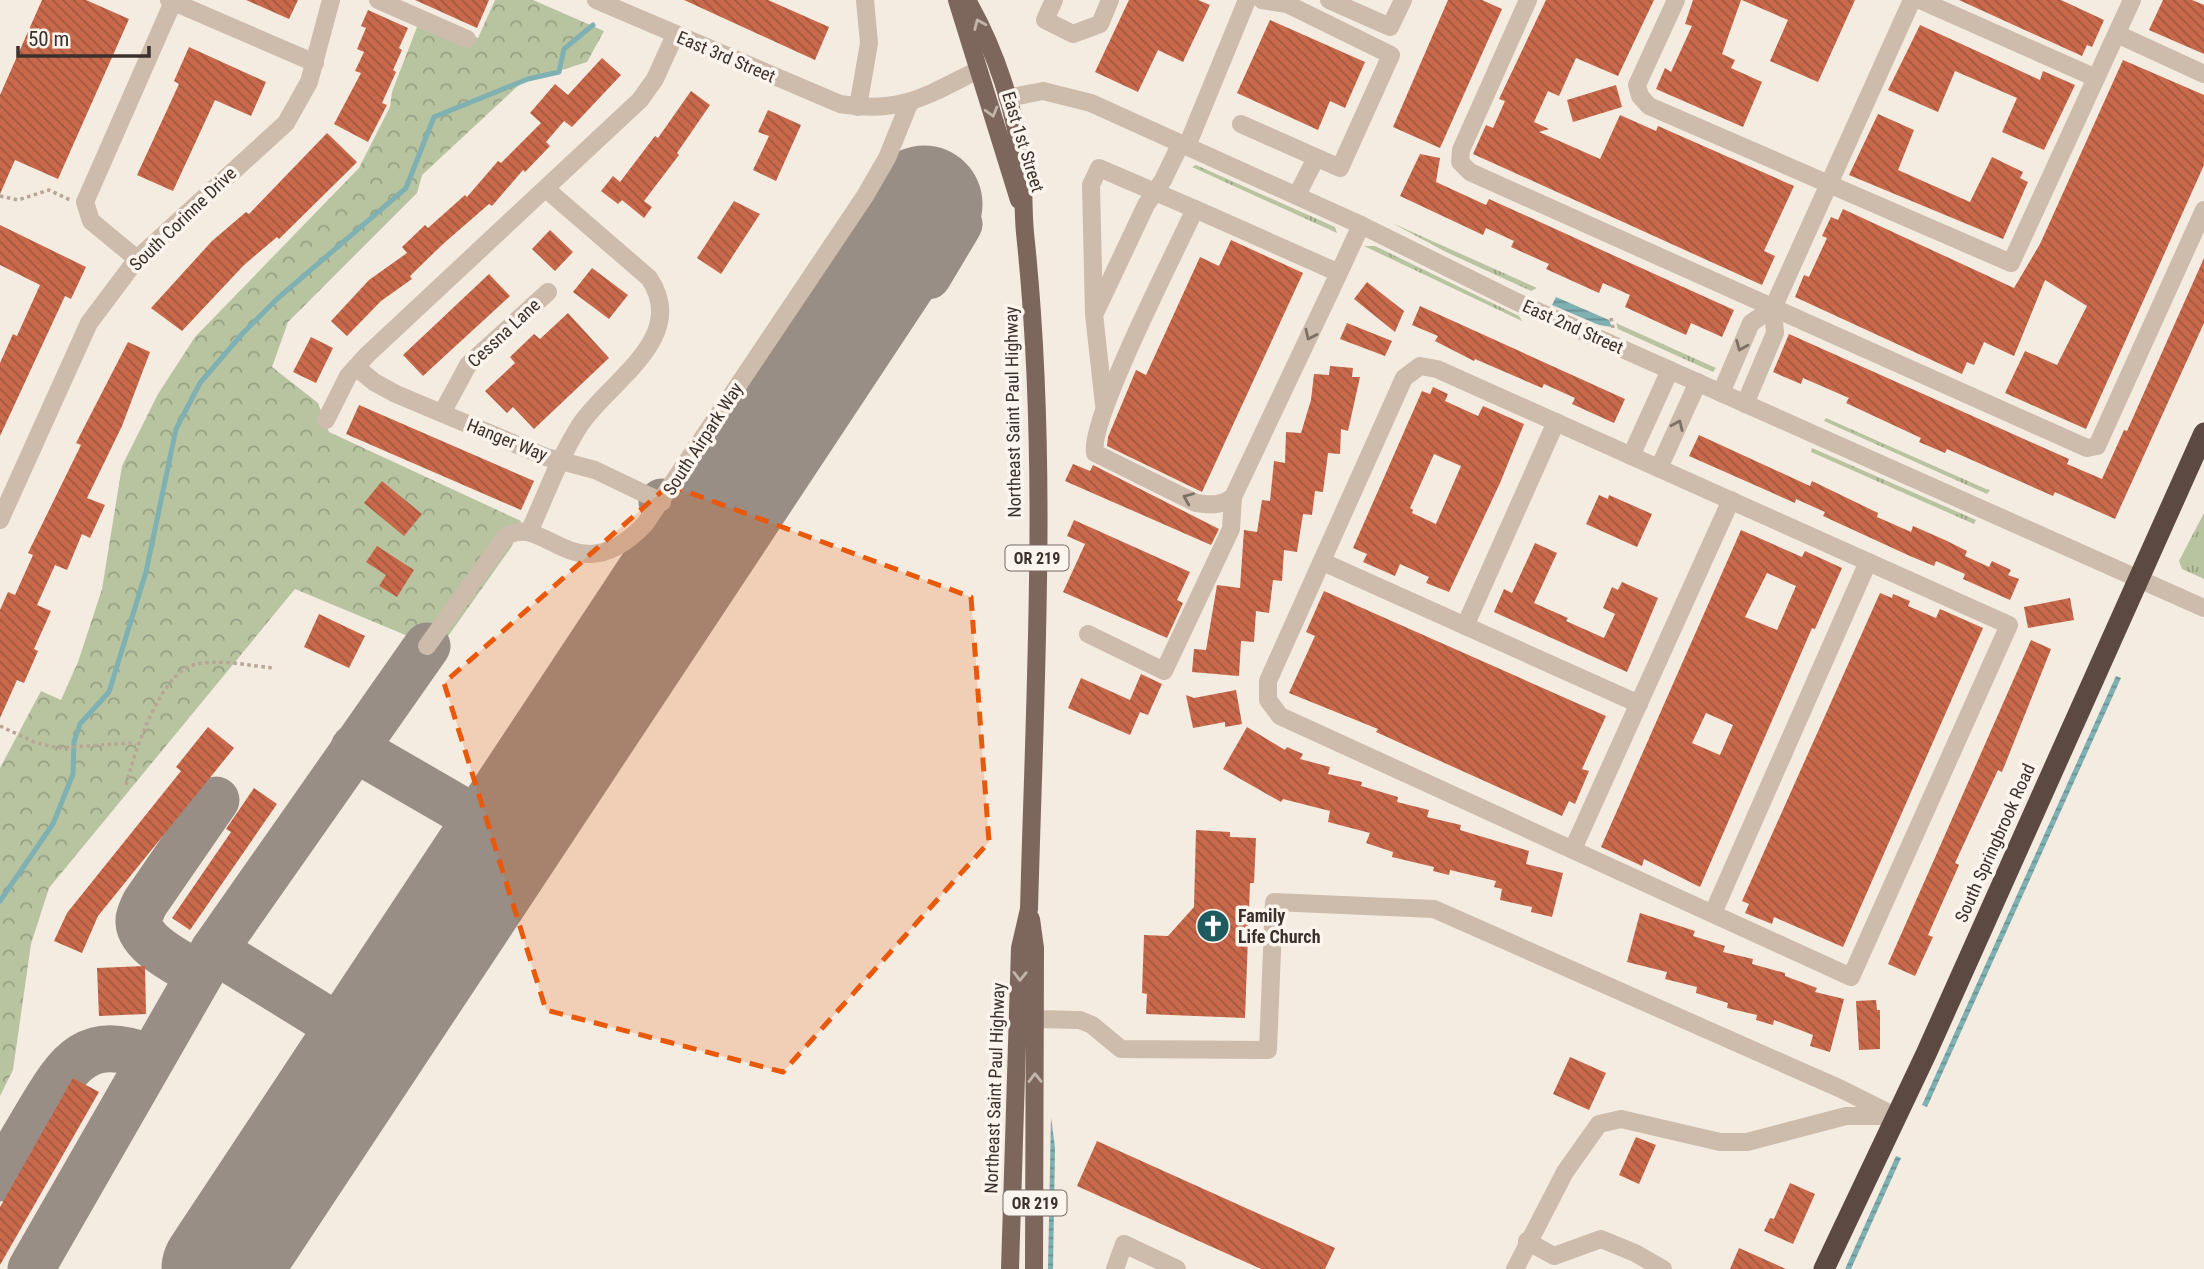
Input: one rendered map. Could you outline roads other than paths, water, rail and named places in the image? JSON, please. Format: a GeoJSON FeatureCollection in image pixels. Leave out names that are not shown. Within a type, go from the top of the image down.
{"type":"FeatureCollection","features":[{"type":"Feature","properties":{"kind":"highway","name":"South Springbrook Road"},"geometry":{"type":"LineString","coordinates":[[1824,1269],[1926,1054],[2204,433]]}},
{"type":"Feature","properties":{"kind":"main road","name":"East 1st Street"},"geometry":{"type":"LineString","coordinates":[[957,0],[1008,172],[1022,208]]}},
{"type":"Feature","properties":{"kind":"main road","name":"East 1st Street"},"geometry":{"type":"LineString","coordinates":[[967,0],[976,16],[1007,98],[1022,170],[1022,208]]}},
{"type":"Feature","properties":{"kind":"main road","name":"Northeast Saint Paul Highway"},"geometry":{"type":"LineString","coordinates":[[1022,208],[1035,357],[1037,445],[1029,909],[1035,948],[1034,1269]]}},
{"type":"Feature","properties":{"kind":"main road","name":"Northeast Saint Paul Highway"},"geometry":{"type":"LineString","coordinates":[[1010,1269],[1020,948],[1029,909]]}},
{"type":"Feature","properties":{"kind":"street","name":"South Corinne Drive"},"geometry":{"type":"LineString","coordinates":[[0,520],[89,323],[137,259],[286,123],[302,99],[315,63],[331,0]]}},
{"type":"Feature","properties":{"kind":"street"},"geometry":{"type":"LineString","coordinates":[[378,0],[467,39]]}},
{"type":"Feature","properties":{"kind":"street","name":"East 3rd Street"},"geometry":{"type":"LineString","coordinates":[[596,0],[820,97],[858,107]]}},
{"type":"Feature","properties":{"kind":"street"},"geometry":{"type":"LineString","coordinates":[[865,0],[869,43],[858,107],[909,104],[978,70]]}},
{"type":"Feature","properties":{"kind":"street"},"geometry":{"type":"LineString","coordinates":[[1054,0],[1045,20],[1073,34],[1100,24],[1110,0]]}},
{"type":"Feature","properties":{"kind":"street"},"geometry":{"type":"LineString","coordinates":[[1094,314],[1155,192],[1184,145],[1247,0]]}},
{"type":"Feature","properties":{"kind":"street"},"geometry":{"type":"LineString","coordinates":[[1241,124],[1340,168],[1391,55],[1287,5],[1262,0]]}},
{"type":"Feature","properties":{"kind":"street"},"geometry":{"type":"LineString","coordinates":[[1329,0],[1390,27],[1402,0]]}},
{"type":"Feature","properties":{"kind":"street"},"geometry":{"type":"LineString","coordinates":[[1528,0],[1461,150],[1460,162],[1470,172],[2093,449],[2102,436],[2204,210]]}},
{"type":"Feature","properties":{"kind":"street"},"geometry":{"type":"LineString","coordinates":[[1676,0],[1637,85],[1640,96],[1649,106],[2011,263],[2132,0]]}},
{"type":"Feature","properties":{"kind":"street"},"geometry":{"type":"LineString","coordinates":[[1745,404],[1775,334],[1773,308],[1912,0]]}},
{"type":"Feature","properties":{"kind":"street"},"geometry":{"type":"LineString","coordinates":[[1920,0],[2096,78]]}},
{"type":"Feature","properties":{"kind":"street"},"geometry":{"type":"LineString","coordinates":[[137,259],[91,221],[85,202],[171,1],[315,63]]}},
{"type":"Feature","properties":{"kind":"street"},"geometry":{"type":"LineString","coordinates":[[2117,34],[2204,74]]}},
{"type":"Feature","properties":{"kind":"street"},"geometry":{"type":"LineString","coordinates":[[327,420],[340,390],[356,367],[640,100],[655,79],[675,35]]}},
{"type":"Feature","properties":{"kind":"street","name":"East 2nd Street"},"geometry":{"type":"LineString","coordinates":[[1007,98],[1043,91],[1068,95],[1297,195],[1517,302],[2204,608]]}},
{"type":"Feature","properties":{"kind":"street","name":"South Airpark Way"},"geometry":{"type":"LineString","coordinates":[[528,532],[578,554],[605,554],[628,542],[662,502],[865,196],[887,158],[909,104]]}},
{"type":"Feature","properties":{"kind":"street"},"geometry":{"type":"LineString","coordinates":[[1297,195],[1316,158]]}},
{"type":"Feature","properties":{"kind":"street"},"geometry":{"type":"LineString","coordinates":[[1104,405],[1094,314],[1091,185],[1099,168],[1339,273]]}},
{"type":"Feature","properties":{"kind":"street"},"geometry":{"type":"LineString","coordinates":[[427,646],[505,537],[514,531],[528,532],[561,460],[593,407],[643,356],[660,317],[660,294],[649,278],[547,189]]}},
{"type":"Feature","properties":{"kind":"street"},"geometry":{"type":"LineString","coordinates":[[1195,209],[1104,405],[1093,443],[1099,457],[1196,503],[1212,505],[1233,497]]}},
{"type":"Feature","properties":{"kind":"street"},"geometry":{"type":"LineString","coordinates":[[1088,634],[1164,671],[1231,529],[1233,497],[1361,225]]}},
{"type":"Feature","properties":{"kind":"street","name":"Cessna Lane"},"geometry":{"type":"LineString","coordinates":[[442,413],[468,365],[548,292]]}},
{"type":"Feature","properties":{"kind":"street"},"geometry":{"type":"LineString","coordinates":[[1721,393],[1751,323],[1773,308]]}},
{"type":"Feature","properties":{"kind":"street"},"geometry":{"type":"LineString","coordinates":[[1420,366],[1437,369],[1556,422],[2009,625],[1852,976],[1280,716],[1268,700],[1268,681],[1405,378],[1420,366]]}},
{"type":"Feature","properties":{"kind":"street","name":"Hanger Way"},"geometry":{"type":"LineString","coordinates":[[356,367],[373,382],[442,413],[545,457],[595,470],[662,502]]}},
{"type":"Feature","properties":{"kind":"street"},"geometry":{"type":"LineString","coordinates":[[1631,456],[1670,370]]}},
{"type":"Feature","properties":{"kind":"street"},"geometry":{"type":"LineString","coordinates":[[1659,468],[1698,382]]}},
{"type":"Feature","properties":{"kind":"street"},"geometry":{"type":"LineString","coordinates":[[1465,626],[1556,422]]}},
{"type":"Feature","properties":{"kind":"street"},"geometry":{"type":"LineString","coordinates":[[1573,849],[1731,500]]}},
{"type":"Feature","properties":{"kind":"street"},"geometry":{"type":"LineString","coordinates":[[1323,562],[1639,704]]}},
{"type":"Feature","properties":{"kind":"street"},"geometry":{"type":"LineString","coordinates":[[1713,914],[1868,562]]}},
{"type":"Feature","properties":{"kind":"street"},"geometry":{"type":"LineString","coordinates":[[1034,1019],[1080,1020],[1091,1025],[1121,1049],[1268,1050],[1274,902],[1434,909],[1841,1089],[1895,1116]]}},
{"type":"Feature","properties":{"kind":"street"},"geometry":{"type":"LineString","coordinates":[[1514,1269],[1565,1172],[1600,1124],[1621,1119],[1720,1142],[1747,1142],[1846,1116],[1895,1116]]}},
{"type":"Feature","properties":{"kind":"street"},"geometry":{"type":"LineString","coordinates":[[1527,1241],[1554,1256],[1601,1239],[1635,1252],[1663,1269]]}},
{"type":"Feature","properties":{"kind":"street"},"geometry":{"type":"LineString","coordinates":[[1115,1269],[1124,1244],[1177,1269]]}},
{"type":"Feature","properties":{"kind":"water"},"geometry":{"type":"Polygon","coordinates":[[[1556,297],[1609,320],[1612,327],[1599,325],[1552,305],[1556,297]]]}},
{"type":"Feature","properties":{"kind":"water"},"geometry":{"type":"Polygon","coordinates":[[[2116,676],[2121,678],[1927,1107],[1922,1105],[2116,676]]]}},
{"type":"Feature","properties":{"kind":"water"},"geometry":{"type":"Polygon","coordinates":[[[1051,1117],[1055,1148],[1053,1269],[1048,1269],[1051,1117]]]}},
{"type":"Feature","properties":{"kind":"water"},"geometry":{"type":"Polygon","coordinates":[[[1896,1156],[1901,1158],[1851,1269],[1845,1269],[1896,1156]]]}},
{"type":"Feature","properties":{"kind":"waterway"},"geometry":{"type":"LineString","coordinates":[[0,901],[53,824],[73,774],[74,742],[80,724],[109,692],[146,572],[176,429],[200,383],[277,299],[406,188],[434,117],[528,79],[559,72],[564,49],[593,25]]}},
{"type":"Feature","properties":{"kind":"place","name":"Family Life Church"},"geometry":{"type":"Point","coordinates":[1213,926]}}]}
